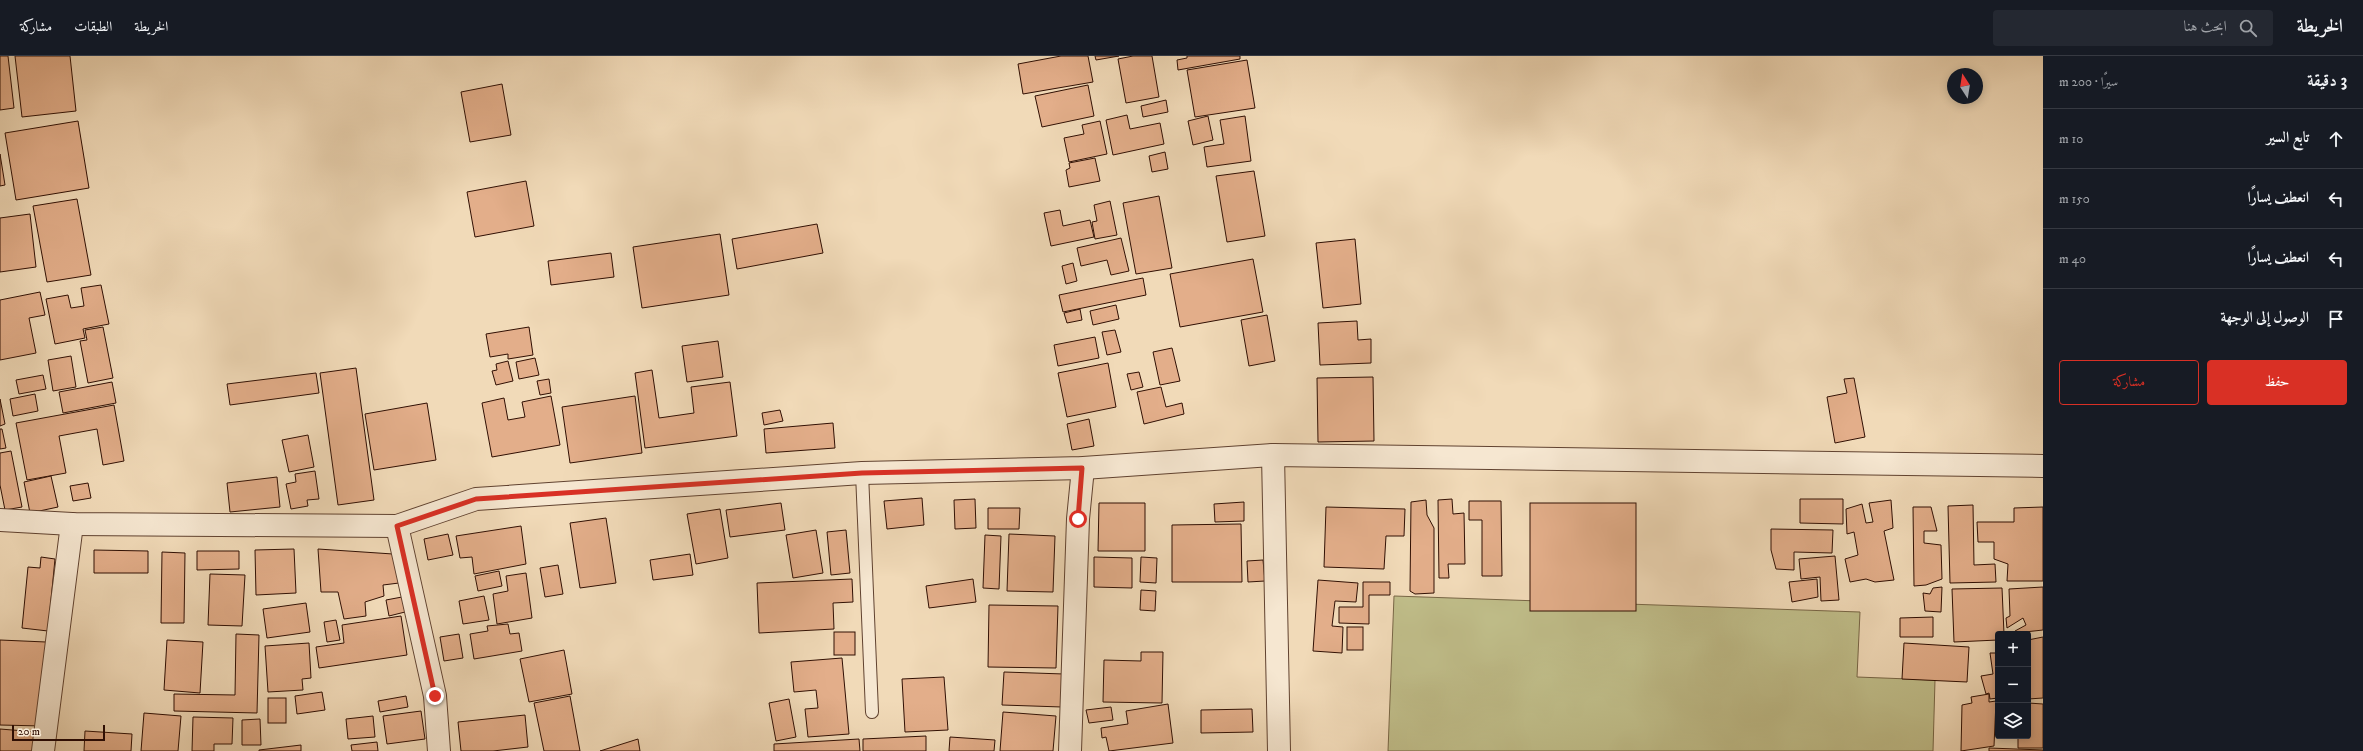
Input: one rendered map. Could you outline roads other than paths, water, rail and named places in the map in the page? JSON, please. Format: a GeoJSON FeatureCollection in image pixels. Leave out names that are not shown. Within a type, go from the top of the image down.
{"type":"FeatureCollection","features":[{"type":"Feature","properties":{"kind":"street"},"geometry":{"type":"LineString","coordinates":[[1273,455],[1279,751]]}},
{"type":"Feature","properties":{"kind":"street"},"geometry":{"type":"LineString","coordinates":[[0,520],[72,524],[397,526],[476,499],[862,473],[1082,468],[1273,455],[2043,466]]}},
{"type":"Feature","properties":{"kind":"street"},"geometry":{"type":"LineString","coordinates":[[1070,751],[1078,519],[1082,468]]}},
{"type":"Feature","properties":{"kind":"street"},"geometry":{"type":"LineString","coordinates":[[43,751],[72,524]]}},
{"type":"Feature","properties":{"kind":"street"},"geometry":{"type":"LineString","coordinates":[[397,526],[435,696],[439,751]]}},
{"type":"Feature","properties":{"kind":"lane"},"geometry":{"type":"LineString","coordinates":[[862,473],[872,712]]}}]}
